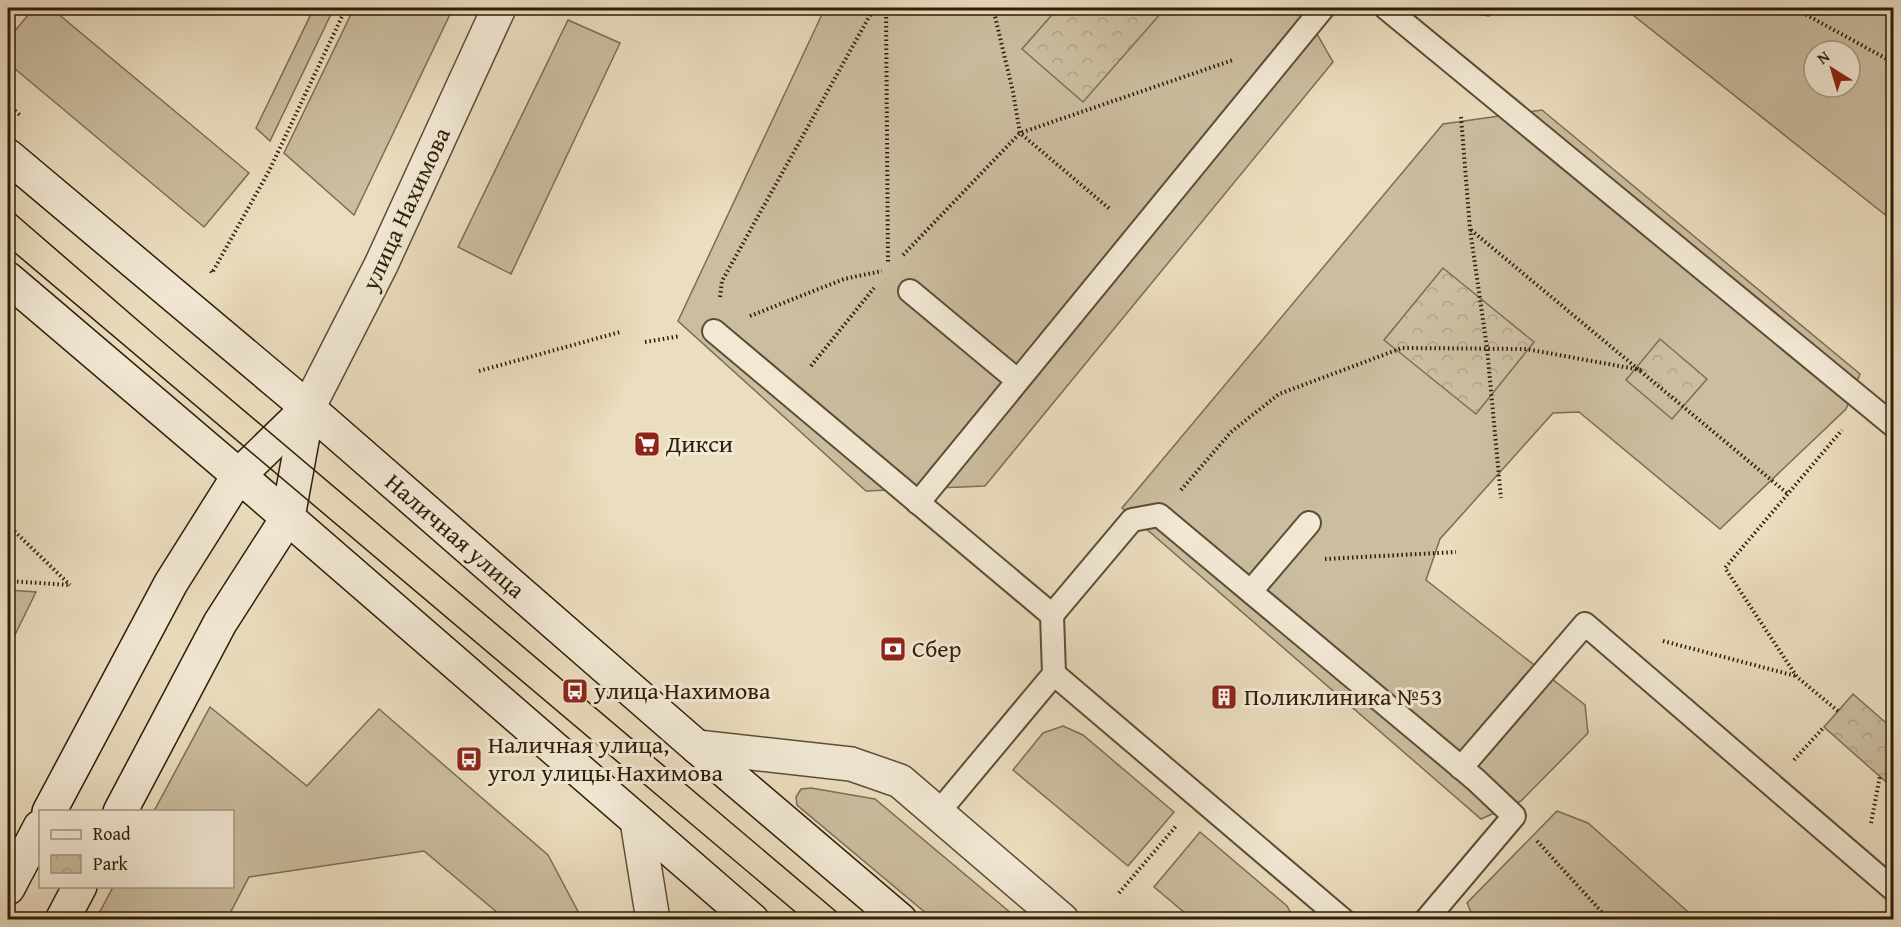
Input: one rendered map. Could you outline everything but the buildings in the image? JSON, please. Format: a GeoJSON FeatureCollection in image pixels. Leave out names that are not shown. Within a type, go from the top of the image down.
{"type":"FeatureCollection","features":[{"type":"Feature","properties":{"kind":"main road","name":"улица Нахимова"},"geometry":{"type":"LineString","coordinates":[[121,810],[220,623],[288,517],[308,408],[381,265],[499,8]]}},
{"type":"Feature","properties":{"kind":"main road","name":"Наличная улица"},"geometry":{"type":"LineString","coordinates":[[8,156],[308,408],[697,747],[900,920]]}},
{"type":"Feature","properties":{"kind":"main road"},"geometry":{"type":"LineString","coordinates":[[8,279],[288,517],[752,920]]}},
{"type":"Feature","properties":{"kind":"main road","name":"улица Нахимова"},"geometry":{"type":"LineString","coordinates":[[50,810],[171,584],[239,475],[308,408]]}},
{"type":"Feature","properties":{"kind":"main road"},"geometry":{"type":"LineString","coordinates":[[697,747],[851,764],[900,781],[1062,920]]}},
{"type":"Feature","properties":{"kind":"main road"},"geometry":{"type":"LineString","coordinates":[[637,821],[653,920]]}},
{"type":"Feature","properties":{"kind":"main road"},"geometry":{"type":"LineString","coordinates":[[8,888],[39,829]]}},
{"type":"Feature","properties":{"kind":"main road"},"geometry":{"type":"LineString","coordinates":[[62,920],[79,888]]}},
{"type":"Feature","properties":{"kind":"lane"},"geometry":{"type":"LineString","coordinates":[[918,503],[1323,8]]}},
{"type":"Feature","properties":{"kind":"lane"},"geometry":{"type":"LineString","coordinates":[[1386,8],[1893,426]]}},
{"type":"Feature","properties":{"kind":"lane"},"geometry":{"type":"LineString","coordinates":[[910,291],[1017,380]]}},
{"type":"Feature","properties":{"kind":"lane"},"geometry":{"type":"LineString","coordinates":[[714,331],[1052,615]]}},
{"type":"Feature","properties":{"kind":"lane"},"geometry":{"type":"LineString","coordinates":[[937,814],[1054,674],[1052,615],[1132,520],[1159,515],[1461,768],[1514,816],[1426,920]]}},
{"type":"Feature","properties":{"kind":"lane"},"geometry":{"type":"LineString","coordinates":[[1251,591],[1309,523]]}},
{"type":"Feature","properties":{"kind":"lane"},"geometry":{"type":"LineString","coordinates":[[1461,768],[1585,624],[1893,890]]}},
{"type":"Feature","properties":{"kind":"lane"},"geometry":{"type":"LineString","coordinates":[[1054,674],[1343,920]]}},
{"type":"Feature","properties":{"kind":"path"},"geometry":{"type":"LineString","coordinates":[[212,273],[269,171],[346,8]]}},
{"type":"Feature","properties":{"kind":"path"},"geometry":{"type":"LineString","coordinates":[[714,331],[722,281],[874,8]]}},
{"type":"Feature","properties":{"kind":"path"},"geometry":{"type":"LineString","coordinates":[[886,8],[888,270]]}},
{"type":"Feature","properties":{"kind":"path"},"geometry":{"type":"LineString","coordinates":[[993,8],[1013,92],[1020,133],[1138,233]]}},
{"type":"Feature","properties":{"kind":"path"},"geometry":{"type":"LineString","coordinates":[[1794,8],[1893,63]]}},
{"type":"Feature","properties":{"kind":"path"},"geometry":{"type":"LineString","coordinates":[[788,395],[888,270],[1020,133],[1298,37]]}},
{"type":"Feature","properties":{"kind":"path"},"geometry":{"type":"LineString","coordinates":[[1457,66],[1470,229],[1487,348],[1502,498]]}},
{"type":"Feature","properties":{"kind":"path"},"geometry":{"type":"LineString","coordinates":[[1470,229],[1788,494]]}},
{"type":"Feature","properties":{"kind":"path"},"geometry":{"type":"LineString","coordinates":[[714,331],[844,279],[888,270]]}},
{"type":"Feature","properties":{"kind":"path"},"geometry":{"type":"LineString","coordinates":[[478,371],[620,332]]}},
{"type":"Feature","properties":{"kind":"path"},"geometry":{"type":"LineString","coordinates":[[1159,515],[1231,432],[1279,394],[1402,348],[1526,349],[1641,370]]}},
{"type":"Feature","properties":{"kind":"path"},"geometry":{"type":"LineString","coordinates":[[1838,711],[1797,677],[1725,568],[1866,403]]}},
{"type":"Feature","properties":{"kind":"path"},"geometry":{"type":"LineString","coordinates":[[8,525],[70,585],[8,581]]}},
{"type":"Feature","properties":{"kind":"path"},"geometry":{"type":"LineString","coordinates":[[1276,562],[1456,552]]}},
{"type":"Feature","properties":{"kind":"path"},"geometry":{"type":"LineString","coordinates":[[1663,641],[1797,677]]}},
{"type":"Feature","properties":{"kind":"path"},"geometry":{"type":"LineString","coordinates":[[1772,785],[1824,727]]}},
{"type":"Feature","properties":{"kind":"path"},"geometry":{"type":"LineString","coordinates":[[1863,864],[1880,776]]}},
{"type":"Feature","properties":{"kind":"path"},"geometry":{"type":"LineString","coordinates":[[1119,893],[1201,797]]}},
{"type":"Feature","properties":{"kind":"path"},"geometry":{"type":"LineString","coordinates":[[1514,816],[1609,920]]}},
{"type":"Feature","properties":{"kind":"green space"},"geometry":{"type":"Polygon","coordinates":[[[34,8],[51,8],[249,173],[204,227],[8,63],[8,39],[34,8]]]}},
{"type":"Feature","properties":{"kind":"green space"},"geometry":{"type":"Polygon","coordinates":[[[294,8],[334,8],[270,141],[256,128],[310,16],[294,8]]]}},
{"type":"Feature","properties":{"kind":"green space"},"geometry":{"type":"Polygon","coordinates":[[[354,8],[453,8],[354,215],[284,153],[354,8]]]}},
{"type":"Feature","properties":{"kind":"green space"},"geometry":{"type":"Polygon","coordinates":[[[825,8],[1302,8],[1333,62],[985,486],[866,491],[678,321],[825,8]]]}},
{"type":"Feature","properties":{"kind":"green space"},"geometry":{"type":"Polygon","coordinates":[[[1058,8],[1156,8],[1162,12],[1083,102],[1022,49],[1058,8]]]}},
{"type":"Feature","properties":{"kind":"green space"},"geometry":{"type":"Polygon","coordinates":[[[1469,8],[1496,8],[1489,16],[1471,13],[1469,8]]]}},
{"type":"Feature","properties":{"kind":"green space"},"geometry":{"type":"Polygon","coordinates":[[[1624,8],[1893,8],[1893,221],[1624,8]]]}},
{"type":"Feature","properties":{"kind":"green space"},"geometry":{"type":"Polygon","coordinates":[[[568,20],[620,43],[511,274],[458,247],[568,20]]]}},
{"type":"Feature","properties":{"kind":"green space"},"geometry":{"type":"Polygon","coordinates":[[[1542,110],[1860,374],[1846,409],[1720,529],[1579,412],[1553,413],[1440,539],[1426,580],[1585,705],[1588,733],[1521,801],[1481,819],[1122,508],[1443,124],[1542,110]]]}},
{"type":"Feature","properties":{"kind":"green space"},"geometry":{"type":"Polygon","coordinates":[[[1443,268],[1534,342],[1476,414],[1384,340],[1443,268]]]}},
{"type":"Feature","properties":{"kind":"green space"},"geometry":{"type":"Polygon","coordinates":[[[1660,339],[1707,379],[1672,419],[1626,380],[1660,339]]]}},
{"type":"Feature","properties":{"kind":"green space"},"geometry":{"type":"Polygon","coordinates":[[[8,590],[36,592],[8,649],[8,590]]]}},
{"type":"Feature","properties":{"kind":"green space"},"geometry":{"type":"Polygon","coordinates":[[[1853,694],[1893,729],[1893,788],[1824,727],[1853,694]]]}},
{"type":"Feature","properties":{"kind":"green space"},"geometry":{"type":"Polygon","coordinates":[[[210,707],[307,786],[379,709],[548,855],[582,919],[505,919],[424,851],[249,877],[227,919],[96,919],[112,888],[234,888],[234,810],[155,810],[210,707]]]}},
{"type":"Feature","properties":{"kind":"green space"},"geometry":{"type":"Polygon","coordinates":[[[1063,726],[1083,735],[1174,812],[1128,866],[1013,770],[1043,733],[1063,726]]]}},
{"type":"Feature","properties":{"kind":"green space"},"geometry":{"type":"Polygon","coordinates":[[[811,788],[875,799],[1018,919],[933,919],[797,805],[796,797],[801,789],[811,788]]]}},
{"type":"Feature","properties":{"kind":"green space"},"geometry":{"type":"Polygon","coordinates":[[[1557,811],[1588,823],[1696,919],[1474,919],[1467,903],[1557,811]]]}},
{"type":"Feature","properties":{"kind":"green space"},"geometry":{"type":"Polygon","coordinates":[[[1200,832],[1287,906],[1294,919],[1192,919],[1154,887],[1200,832]]]}},
{"type":"Feature","properties":{"kind":"tram line"},"geometry":{"type":"LineString","coordinates":[[8,208],[157,337],[846,920]]}},
{"type":"Feature","properties":{"kind":"tram line"},"geometry":{"type":"LineString","coordinates":[[8,247],[805,920]]}},
{"type":"Feature","properties":{"kind":"place","name":"Дикси"},"geometry":{"type":"Point","coordinates":[647,444]}},
{"type":"Feature","properties":{"kind":"place","name":"Сбер"},"geometry":{"type":"Point","coordinates":[893,649]}},
{"type":"Feature","properties":{"kind":"place","name":"улица Нахимова"},"geometry":{"type":"Point","coordinates":[575,691]}},
{"type":"Feature","properties":{"kind":"place","name":"Поликлиника №53"},"geometry":{"type":"Point","coordinates":[1224,697]}},
{"type":"Feature","properties":{"kind":"place","name":"Наличная улица, угол улицы Нахимова"},"geometry":{"type":"Point","coordinates":[469,759]}}]}
